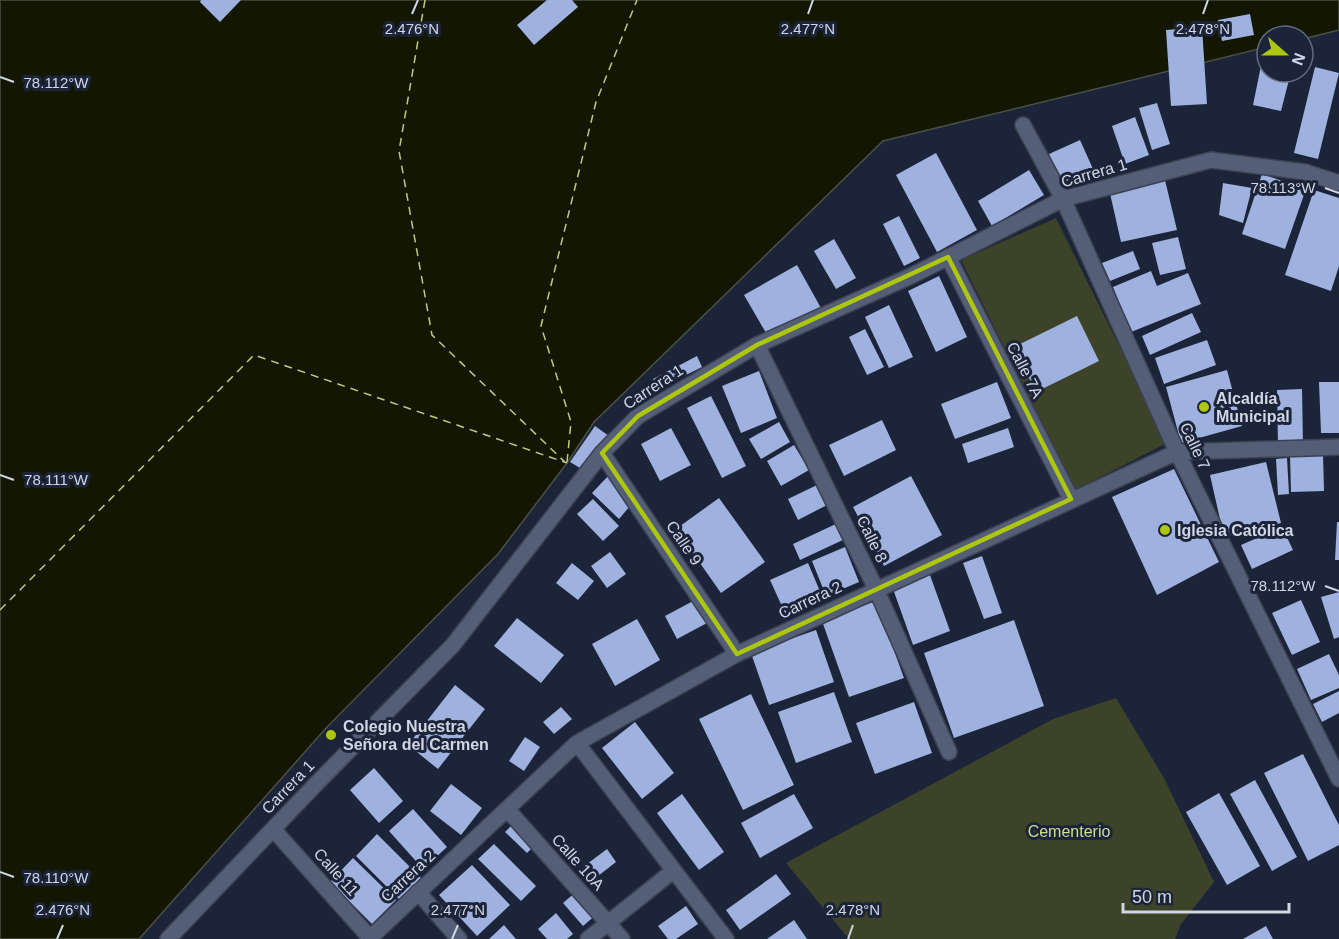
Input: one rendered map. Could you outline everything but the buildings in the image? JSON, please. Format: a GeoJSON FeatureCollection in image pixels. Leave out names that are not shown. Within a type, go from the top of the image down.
{"type":"FeatureCollection","features":[{"type":"Feature","properties":{"kind":"street","name":"Calle 7"},"geometry":{"type":"LineString","coordinates":[[1023,126],[1063,199],[1177,452],[1339,779]]}},
{"type":"Feature","properties":{"kind":"street","name":"Carrera 1"},"geometry":{"type":"LineString","coordinates":[[168,939],[453,645],[602,453],[638,416],[757,345],[911,276],[1063,199],[1211,160],[1305,172],[1339,183]]}},
{"type":"Feature","properties":{"kind":"street","name":"Calle 7A"},"geometry":{"type":"LineString","coordinates":[[948,257],[1071,499]]}},
{"type":"Feature","properties":{"kind":"street","name":"Calle 8"},"geometry":{"type":"LineString","coordinates":[[757,345],[876,590],[949,752]]}},
{"type":"Feature","properties":{"kind":"street","name":"Carrera 2"},"geometry":{"type":"LineString","coordinates":[[370,939],[577,743],[737,654],[1177,452],[1339,447]]}},
{"type":"Feature","properties":{"kind":"street","name":"Calle 9"},"geometry":{"type":"LineString","coordinates":[[602,453],[737,654]]}},
{"type":"Feature","properties":{"kind":"street"},"geometry":{"type":"LineString","coordinates":[[577,743],[726,939]]}},
{"type":"Feature","properties":{"kind":"street","name":"Calle 10A"},"geometry":{"type":"LineString","coordinates":[[507,809],[622,939]]}},
{"type":"Feature","properties":{"kind":"street","name":"Calle 11"},"geometry":{"type":"LineString","coordinates":[[273,829],[370,939]]}},
{"type":"Feature","properties":{"kind":"street"},"geometry":{"type":"LineString","coordinates":[[588,939],[673,871]]}},
{"type":"Feature","properties":{"kind":"street"},"geometry":{"type":"LineString","coordinates":[[418,892],[459,939]]}},
{"type":"Feature","properties":{"kind":"highlighted area"},"geometry":{"type":"Polygon","coordinates":[[[948,257],[1071,499],[737,654],[602,453],[638,416],[757,345],[948,257]]]}},
{"type":"Feature","properties":{"kind":"green space"},"geometry":{"type":"Polygon","coordinates":[[[1056,218],[1167,443],[1075,490],[961,260],[1056,218]]]}},
{"type":"Feature","properties":{"kind":"green space","name":"Cementerio"},"geometry":{"type":"Polygon","coordinates":[[[1116,698],[1164,778],[1214,882],[1181,924],[1175,939],[849,939],[786,863],[1053,719],[1116,698]]]}},
{"type":"Feature","properties":{"kind":"shaded area"},"geometry":{"type":"Polygon","coordinates":[[[0,0],[1339,0],[1339,30],[1315,36],[1315,24],[1255,24],[1255,50],[883,141],[594,422],[567,463],[498,554],[327,727],[139,939],[0,939],[0,0]]]}},
{"type":"Feature","properties":{"kind":"ferry route"},"geometry":{"type":"LineString","coordinates":[[425,0],[399,151],[432,335],[566,463]]}},
{"type":"Feature","properties":{"kind":"ferry route"},"geometry":{"type":"LineString","coordinates":[[567,462],[571,422],[541,326],[596,102],[637,0]]}},
{"type":"Feature","properties":{"kind":"ferry route"},"geometry":{"type":"LineString","coordinates":[[0,610],[254,355],[567,463]]}},
{"type":"Feature","properties":{"kind":"place","name":"Alcaldía Municipal"},"geometry":{"type":"Point","coordinates":[1204,407]}},
{"type":"Feature","properties":{"kind":"place","name":"Iglesia Católica"},"geometry":{"type":"Point","coordinates":[1165,530]}},
{"type":"Feature","properties":{"kind":"place","name":"Colegio Nuestra Señora del Carmen"},"geometry":{"type":"Point","coordinates":[331,735]}}]}
